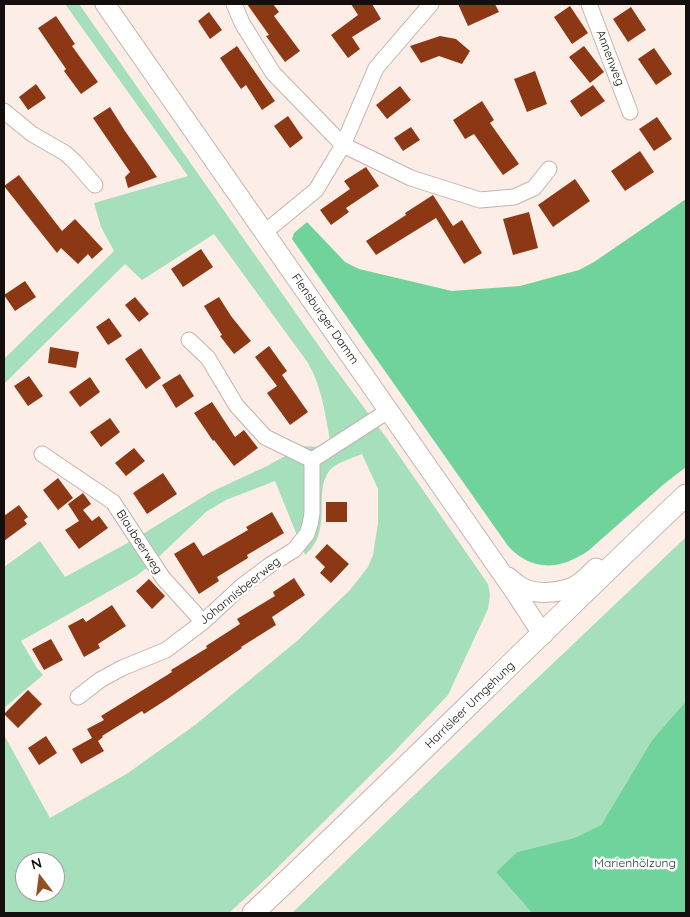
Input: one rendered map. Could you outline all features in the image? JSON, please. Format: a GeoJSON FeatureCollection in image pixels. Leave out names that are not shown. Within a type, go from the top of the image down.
{"type":"FeatureCollection","features":[{"type":"Feature","properties":{"kind":"main road","name":"Harrisleer Umgehung"},"geometry":{"type":"LineString","coordinates":[[253,913],[686,495]]}},
{"type":"Feature","properties":{"kind":"street","name":"Flensburger Damm"},"geometry":{"type":"LineString","coordinates":[[105,4],[543,634]]}},
{"type":"Feature","properties":{"kind":"street"},"geometry":{"type":"LineString","coordinates":[[234,4],[242,23],[273,73],[343,145],[411,178],[480,200],[514,197],[534,188],[549,169]]}},
{"type":"Feature","properties":{"kind":"street"},"geometry":{"type":"LineString","coordinates":[[265,232],[316,190],[343,145],[376,68],[430,4]]}},
{"type":"Feature","properties":{"kind":"street","name":"Annenweg"},"geometry":{"type":"LineString","coordinates":[[589,4],[630,112]]}},
{"type":"Feature","properties":{"kind":"street"},"geometry":{"type":"LineString","coordinates":[[4,111],[32,134],[65,153],[95,185]]}},
{"type":"Feature","properties":{"kind":"street"},"geometry":{"type":"LineString","coordinates":[[189,340],[208,358],[236,405],[265,437],[312,460],[388,411]]}},
{"type":"Feature","properties":{"kind":"street","name":"Blaubeerweg"},"geometry":{"type":"LineString","coordinates":[[42,454],[113,502],[163,578],[203,622]]}},
{"type":"Feature","properties":{"kind":"street","name":"Johannisbeerweg"},"geometry":{"type":"LineString","coordinates":[[78,697],[100,680],[122,668],[166,650],[203,622],[256,575],[294,550],[307,534],[312,514],[312,460]]}},
{"type":"Feature","properties":{"kind":"street"},"geometry":{"type":"LineString","coordinates":[[499,570],[520,587],[536,592],[550,592],[572,588],[583,581],[634,531],[668,512]]}},
{"type":"Feature","properties":{"kind":"green space"},"geometry":{"type":"Polygon","coordinates":[[[65,4],[79,4],[488,584],[490,595],[488,609],[448,695],[395,751],[229,913],[4,913],[4,735],[50,818],[128,773],[195,725],[297,641],[350,590],[368,567],[373,555],[378,523],[378,489],[362,454],[342,462],[331,469],[325,478],[323,488],[319,534],[314,545],[305,555],[275,481],[226,500],[206,512],[147,568],[136,576],[21,641],[43,675],[4,708],[4,567],[40,541],[65,577],[133,540],[211,492],[267,466],[303,446],[317,447],[330,440],[320,391],[308,363],[214,234],[142,280],[125,264],[4,384],[4,359],[114,251],[101,227],[94,203],[188,176],[65,4]]]}},
{"type":"Feature","properties":{"kind":"green space"},"geometry":{"type":"Polygon","coordinates":[[[686,199],[686,467],[588,551],[557,565],[536,564],[517,554],[508,546],[292,239],[294,233],[307,222],[345,262],[359,269],[452,291],[520,286],[579,270],[594,262],[686,199]]]}},
{"type":"Feature","properties":{"kind":"green space"},"geometry":{"type":"Polygon","coordinates":[[[686,537],[686,701],[652,740],[601,825],[574,838],[517,852],[496,872],[532,913],[292,913],[410,799],[686,537]]]}},
{"type":"Feature","properties":{"kind":"green space","name":"Marienhölzung"},"geometry":{"type":"Polygon","coordinates":[[[686,701],[686,913],[532,913],[496,872],[517,852],[574,838],[601,825],[652,740],[686,701]]]}},
{"type":"Feature","properties":{"kind":"building"},"geometry":{"type":"Polygon","coordinates":[[[247,4],[273,4],[279,12],[274,16],[300,51],[285,62],[266,36],[269,35],[247,4]]]}},
{"type":"Feature","properties":{"kind":"building"},"geometry":{"type":"Polygon","coordinates":[[[351,4],[372,4],[381,19],[352,37],[360,49],[348,58],[331,35],[358,15],[351,4]]]}},
{"type":"Feature","properties":{"kind":"building"},"geometry":{"type":"Polygon","coordinates":[[[458,4],[495,4],[499,12],[468,26],[458,4]]]}},
{"type":"Feature","properties":{"kind":"building"},"geometry":{"type":"Polygon","coordinates":[[[570,6],[588,33],[572,44],[554,17],[570,6]]]}},
{"type":"Feature","properties":{"kind":"building"},"geometry":{"type":"Polygon","coordinates":[[[631,7],[646,30],[628,42],[613,19],[631,7]]]}},
{"type":"Feature","properties":{"kind":"building"},"geometry":{"type":"Polygon","coordinates":[[[209,12],[222,30],[210,39],[198,21],[209,12]]]}},
{"type":"Feature","properties":{"kind":"building"},"geometry":{"type":"Polygon","coordinates":[[[56,16],[75,44],[72,46],[98,82],[81,94],[64,71],[66,69],[38,28],[56,16]]]}},
{"type":"Feature","properties":{"kind":"building"},"geometry":{"type":"Polygon","coordinates":[[[440,36],[456,39],[470,51],[462,64],[439,56],[421,63],[410,46],[440,36]]]}},
{"type":"Feature","properties":{"kind":"building"},"geometry":{"type":"Polygon","coordinates":[[[237,46],[275,101],[262,110],[246,85],[241,89],[220,58],[237,46]]]}},
{"type":"Feature","properties":{"kind":"building"},"geometry":{"type":"Polygon","coordinates":[[[584,46],[604,72],[590,83],[569,57],[584,46]]]}},
{"type":"Feature","properties":{"kind":"building"},"geometry":{"type":"Polygon","coordinates":[[[654,48],[672,74],[656,85],[638,59],[654,48]]]}},
{"type":"Feature","properties":{"kind":"building"},"geometry":{"type":"Polygon","coordinates":[[[535,71],[547,104],[527,112],[514,79],[535,71]]]}},
{"type":"Feature","properties":{"kind":"building"},"geometry":{"type":"Polygon","coordinates":[[[36,84],[46,98],[28,110],[19,97],[36,84]]]}},
{"type":"Feature","properties":{"kind":"building"},"geometry":{"type":"Polygon","coordinates":[[[593,85],[605,101],[581,117],[570,101],[593,85]]]}},
{"type":"Feature","properties":{"kind":"building"},"geometry":{"type":"Polygon","coordinates":[[[400,86],[411,100],[387,119],[376,105],[400,86]]]}},
{"type":"Feature","properties":{"kind":"building"},"geometry":{"type":"Polygon","coordinates":[[[482,101],[494,120],[490,123],[519,164],[503,175],[474,134],[465,139],[453,120],[482,101]]]}},
{"type":"Feature","properties":{"kind":"building"},"geometry":{"type":"Polygon","coordinates":[[[110,107],[157,177],[128,188],[125,177],[130,172],[93,118],[110,107]]]}},
{"type":"Feature","properties":{"kind":"building"},"geometry":{"type":"Polygon","coordinates":[[[288,116],[303,138],[290,148],[274,126],[288,116]]]}},
{"type":"Feature","properties":{"kind":"building"},"geometry":{"type":"Polygon","coordinates":[[[657,117],[672,139],[654,151],[639,129],[657,117]]]}},
{"type":"Feature","properties":{"kind":"building"},"geometry":{"type":"Polygon","coordinates":[[[411,127],[420,140],[403,151],[394,138],[411,127]]]}},
{"type":"Feature","properties":{"kind":"building"},"geometry":{"type":"Polygon","coordinates":[[[640,151],[654,172],[625,191],[611,171],[640,151]]]}},
{"type":"Feature","properties":{"kind":"building"},"geometry":{"type":"Polygon","coordinates":[[[366,167],[379,186],[346,208],[349,212],[331,225],[320,210],[350,189],[344,181],[366,167]]]}},
{"type":"Feature","properties":{"kind":"building"},"geometry":{"type":"Polygon","coordinates":[[[19,175],[62,231],[75,219],[103,249],[92,259],[88,254],[78,264],[61,248],[57,253],[4,186],[19,175]]]}},
{"type":"Feature","properties":{"kind":"building"},"geometry":{"type":"Polygon","coordinates":[[[575,179],[590,201],[553,227],[538,205],[575,179]]]}},
{"type":"Feature","properties":{"kind":"building"},"geometry":{"type":"Polygon","coordinates":[[[433,195],[453,226],[462,220],[482,253],[464,264],[436,218],[376,255],[366,241],[433,195]]]}},
{"type":"Feature","properties":{"kind":"building"},"geometry":{"type":"Polygon","coordinates":[[[529,212],[538,248],[513,255],[503,219],[529,212]]]}},
{"type":"Feature","properties":{"kind":"building"},"geometry":{"type":"Polygon","coordinates":[[[201,249],[213,267],[183,287],[171,269],[201,249]]]}},
{"type":"Feature","properties":{"kind":"building"},"geometry":{"type":"Polygon","coordinates":[[[25,281],[36,297],[15,311],[4,295],[25,281]]]}},
{"type":"Feature","properties":{"kind":"building"},"geometry":{"type":"Polygon","coordinates":[[[135,297],[149,314],[139,322],[125,305],[135,297]]]}},
{"type":"Feature","properties":{"kind":"building"},"geometry":{"type":"Polygon","coordinates":[[[219,297],[251,341],[234,354],[220,336],[222,335],[204,306],[219,297]]]}},
{"type":"Feature","properties":{"kind":"building"},"geometry":{"type":"Polygon","coordinates":[[[109,318],[122,336],[108,345],[96,327],[109,318]]]}},
{"type":"Feature","properties":{"kind":"building"},"geometry":{"type":"Polygon","coordinates":[[[269,346],[287,371],[282,375],[308,412],[290,425],[267,393],[277,386],[255,357],[269,346]]]}},
{"type":"Feature","properties":{"kind":"building"},"geometry":{"type":"Polygon","coordinates":[[[50,347],[79,352],[76,368],[48,363],[50,347]]]}},
{"type":"Feature","properties":{"kind":"building"},"geometry":{"type":"Polygon","coordinates":[[[141,348],[161,378],[146,389],[125,359],[141,348]]]}},
{"type":"Feature","properties":{"kind":"building"},"geometry":{"type":"Polygon","coordinates":[[[180,374],[194,396],[176,408],[162,385],[180,374]]]}},
{"type":"Feature","properties":{"kind":"building"},"geometry":{"type":"Polygon","coordinates":[[[29,376],[43,396],[28,406],[14,386],[29,376]]]}},
{"type":"Feature","properties":{"kind":"building"},"geometry":{"type":"Polygon","coordinates":[[[90,377],[100,392],[80,407],[69,392],[90,377]]]}},
{"type":"Feature","properties":{"kind":"building"},"geometry":{"type":"Polygon","coordinates":[[[212,402],[235,437],[244,430],[258,448],[234,466],[213,441],[194,413],[212,402]]]}},
{"type":"Feature","properties":{"kind":"building"},"geometry":{"type":"Polygon","coordinates":[[[110,418],[120,432],[101,447],[90,432],[110,418]]]}},
{"type":"Feature","properties":{"kind":"building"},"geometry":{"type":"Polygon","coordinates":[[[134,448],[145,461],[126,476],[115,463],[134,448]]]}},
{"type":"Feature","properties":{"kind":"building"},"geometry":{"type":"Polygon","coordinates":[[[163,473],[177,494],[147,514],[133,493],[163,473]]]}},
{"type":"Feature","properties":{"kind":"building"},"geometry":{"type":"Polygon","coordinates":[[[58,478],[73,498],[58,510],[43,490],[58,478]]]}},
{"type":"Feature","properties":{"kind":"building"},"geometry":{"type":"Polygon","coordinates":[[[83,493],[91,504],[83,510],[92,521],[99,516],[108,528],[79,549],[65,530],[79,521],[68,504],[83,493]]]}},
{"type":"Feature","properties":{"kind":"building"},"geometry":{"type":"Polygon","coordinates":[[[326,502],[347,502],[347,522],[326,522],[326,502]]]}},
{"type":"Feature","properties":{"kind":"building"},"geometry":{"type":"Polygon","coordinates":[[[19,505],[28,517],[24,520],[27,524],[4,541],[4,516],[19,505]]]}},
{"type":"Feature","properties":{"kind":"building"},"geometry":{"type":"Polygon","coordinates":[[[272,512],[284,533],[247,555],[248,558],[217,577],[219,581],[199,594],[174,554],[194,542],[203,556],[248,530],[246,527],[272,512]]]}},
{"type":"Feature","properties":{"kind":"building"},"geometry":{"type":"Polygon","coordinates":[[[327,544],[349,564],[331,583],[320,573],[325,567],[315,557],[327,544]]]}},
{"type":"Feature","properties":{"kind":"building"},"geometry":{"type":"Polygon","coordinates":[[[294,578],[305,595],[272,617],[276,625],[144,714],[142,711],[102,736],[98,741],[104,751],[81,764],[72,749],[92,738],[87,729],[104,720],[101,716],[207,648],[206,646],[240,624],[237,619],[275,596],[273,592],[294,578]]]}},
{"type":"Feature","properties":{"kind":"building"},"geometry":{"type":"Polygon","coordinates":[[[149,579],[165,596],[152,609],[136,591],[149,579]]]}},
{"type":"Feature","properties":{"kind":"building"},"geometry":{"type":"Polygon","coordinates":[[[112,605],[126,626],[98,644],[100,648],[84,657],[68,626],[83,618],[86,622],[112,605]]]}},
{"type":"Feature","properties":{"kind":"building"},"geometry":{"type":"Polygon","coordinates":[[[51,639],[63,660],[44,670],[32,649],[51,639]]]}},
{"type":"Feature","properties":{"kind":"building"},"geometry":{"type":"Polygon","coordinates":[[[28,690],[42,704],[18,728],[4,714],[28,690]]]}},
{"type":"Feature","properties":{"kind":"building"},"geometry":{"type":"Polygon","coordinates":[[[46,736],[57,753],[39,765],[28,748],[46,736]]]}}]}
